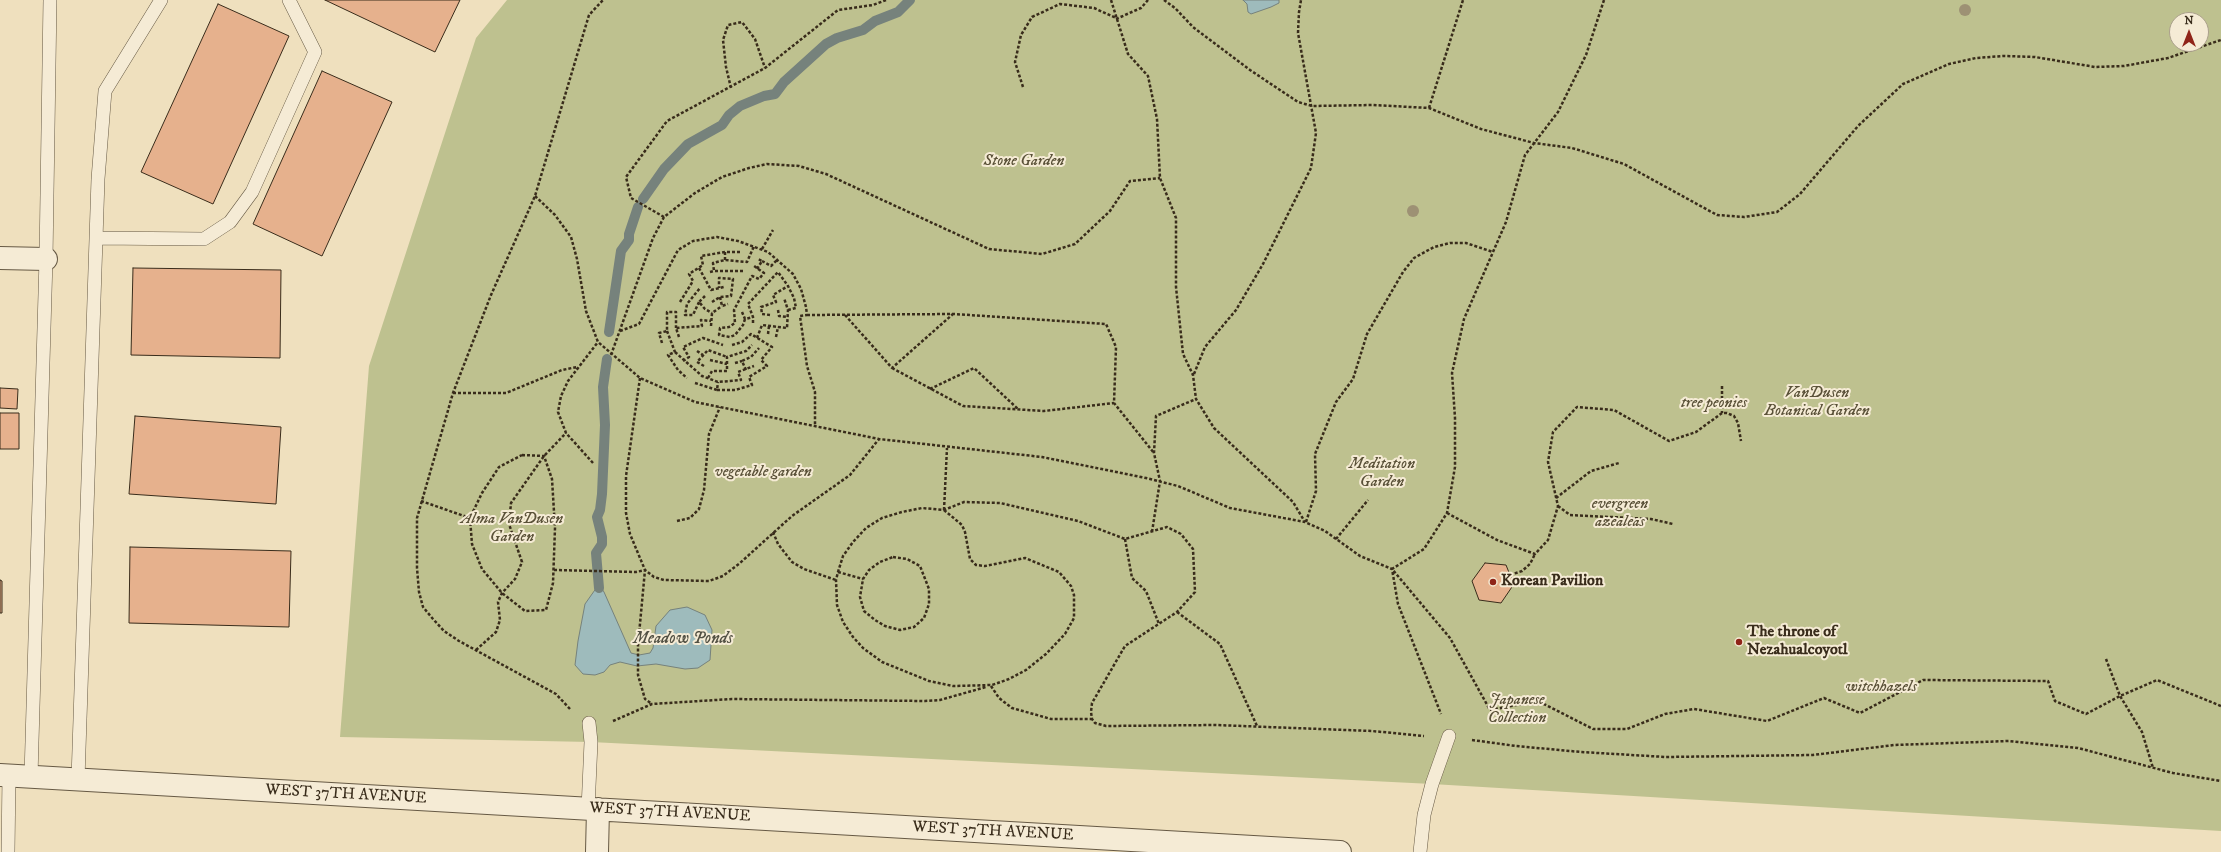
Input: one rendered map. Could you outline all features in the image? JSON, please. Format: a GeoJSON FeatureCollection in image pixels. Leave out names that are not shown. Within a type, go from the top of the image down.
{"type":"FeatureCollection","features":[{"type":"Feature","properties":{"kind":"street"},"geometry":{"type":"LineString","coordinates":[[0,258],[46,259]]}},
{"type":"Feature","properties":{"kind":"street","name":"WEST 37TH AVENUE"},"geometry":{"type":"LineString","coordinates":[[5,776],[31,776],[1340,852]]}},
{"type":"Feature","properties":{"kind":"street"},"geometry":{"type":"LineString","coordinates":[[593,809],[597,852]]}},
{"type":"Feature","properties":{"kind":"lane"},"geometry":{"type":"LineString","coordinates":[[31,776],[46,259],[50,0]]}},
{"type":"Feature","properties":{"kind":"lane"},"geometry":{"type":"LineString","coordinates":[[78,779],[98,179],[105,91],[161,0]]}},
{"type":"Feature","properties":{"kind":"lane"},"geometry":{"type":"LineString","coordinates":[[97,238],[204,239],[230,222],[252,192],[315,52],[289,0]]}},
{"type":"Feature","properties":{"kind":"lane"},"geometry":{"type":"LineString","coordinates":[[589,723],[593,809]]}},
{"type":"Feature","properties":{"kind":"lane"},"geometry":{"type":"LineString","coordinates":[[1420,852],[1424,815],[1432,784],[1449,736]]}},
{"type":"Feature","properties":{"kind":"lane"},"geometry":{"type":"LineString","coordinates":[[5,776],[8,852]]}},
{"type":"Feature","properties":{"kind":"path"},"geometry":{"type":"LineString","coordinates":[[603,0],[589,15],[535,196],[491,295],[453,393],[421,501],[417,518],[417,568],[419,592],[424,607],[444,631],[556,694],[578,719],[589,723],[610,722],[652,704],[732,699],[925,701],[954,697],[1010,679],[1026,670],[1051,649],[1064,634],[1074,618],[1074,595],[1071,586],[1058,572],[1031,559],[1019,558],[985,566],[972,563],[966,532],[954,517],[944,510]]}},
{"type":"Feature","properties":{"kind":"path"},"geometry":{"type":"LineString","coordinates":[[664,217],[631,198],[626,177],[668,121],[731,88],[765,68],[838,10],[874,5],[886,0]]}},
{"type":"Feature","properties":{"kind":"path"},"geometry":{"type":"LineString","coordinates":[[1111,0],[1128,54],[1148,76],[1157,120],[1160,178],[1176,218],[1176,286],[1183,354],[1194,375],[1196,399],[1214,428],[1293,502],[1305,522]]}},
{"type":"Feature","properties":{"kind":"path"},"geometry":{"type":"LineString","coordinates":[[1116,19],[1141,8],[1148,0]]}},
{"type":"Feature","properties":{"kind":"path"},"geometry":{"type":"LineString","coordinates":[[1164,0],[1175,8],[1193,27],[1250,70],[1298,102],[1312,106],[1373,105],[1429,108],[1481,129],[1534,143],[1572,148],[1624,164],[1717,215],[1744,217],[1777,212],[1800,194],[1858,126],[1903,84],[1949,64],[1976,58],[2004,56],[2035,57],[2095,67],[2124,66],[2168,58],[2221,40]]}},
{"type":"Feature","properties":{"kind":"path"},"geometry":{"type":"LineString","coordinates":[[1194,375],[1205,347],[1236,310],[1263,264],[1311,168],[1316,133],[1298,33],[1301,0]]}},
{"type":"Feature","properties":{"kind":"path"},"geometry":{"type":"LineString","coordinates":[[1429,108],[1463,0]]}},
{"type":"Feature","properties":{"kind":"path"},"geometry":{"type":"LineString","coordinates":[[1392,569],[1424,548],[1447,513],[1454,467],[1455,418],[1452,373],[1464,319],[1506,222],[1525,155],[1558,112],[1586,56],[1604,0]]}},
{"type":"Feature","properties":{"kind":"path"},"geometry":{"type":"LineString","coordinates":[[1023,88],[1015,62],[1021,35],[1032,18],[1060,4],[1094,8],[1116,19]]}},
{"type":"Feature","properties":{"kind":"path"},"geometry":{"type":"LineString","coordinates":[[731,88],[726,67],[723,40],[728,25],[742,22],[755,39],[765,68]]}},
{"type":"Feature","properties":{"kind":"path"},"geometry":{"type":"LineString","coordinates":[[611,355],[653,238],[664,217],[695,193],[722,177],[749,168],[767,164],[799,166],[833,177],[989,249],[1042,254],[1075,244],[1110,211],[1130,181],[1160,178]]}},
{"type":"Feature","properties":{"kind":"path"},"geometry":{"type":"LineString","coordinates":[[535,196],[555,215],[570,237],[577,259],[586,312],[598,342],[611,355],[640,378],[695,402],[879,440],[1042,457],[1160,481],[1178,486],[1230,508],[1305,522],[1325,531],[1360,556],[1392,569],[1450,638],[1490,710],[1538,701],[1593,729],[1627,729],[1666,714],[1694,709],[1767,721],[1824,698],[1860,713],[1923,680],[2048,681],[2055,701],[2086,714],[2120,696],[2157,680],[2221,706]]}},
{"type":"Feature","properties":{"kind":"path"},"geometry":{"type":"LineString","coordinates":[[762,249],[773,230]]}},
{"type":"Feature","properties":{"kind":"path"},"geometry":{"type":"LineString","coordinates":[[620,332],[639,324],[678,250],[699,239],[717,237],[754,246],[778,259],[793,274],[799,284],[807,315]]}},
{"type":"Feature","properties":{"kind":"path"},"geometry":{"type":"LineString","coordinates":[[1305,522],[1316,491],[1315,454],[1336,402],[1353,379],[1367,334],[1403,272],[1414,258],[1434,248],[1450,243],[1466,243],[1493,252]]}},
{"type":"Feature","properties":{"kind":"path"},"geometry":{"type":"LineString","coordinates":[[714,271],[713,263],[725,260],[747,262],[754,246]]}},
{"type":"Feature","properties":{"kind":"path"},"geometry":{"type":"LineString","coordinates":[[725,252],[725,260]]}},
{"type":"Feature","properties":{"kind":"path"},"geometry":{"type":"LineString","coordinates":[[680,302],[693,281],[689,274],[703,265],[701,256],[725,252],[742,252]]}},
{"type":"Feature","properties":{"kind":"path"},"geometry":{"type":"LineString","coordinates":[[758,259],[771,266],[778,259]]}},
{"type":"Feature","properties":{"kind":"path"},"geometry":{"type":"LineString","coordinates":[[757,269],[762,261]]}},
{"type":"Feature","properties":{"kind":"path"},"geometry":{"type":"LineString","coordinates":[[742,312],[744,318],[743,325],[735,335],[730,337],[719,335],[720,328],[729,327],[735,323],[734,310],[752,276],[759,280],[764,273],[754,266]]}},
{"type":"Feature","properties":{"kind":"path"},"geometry":{"type":"LineString","coordinates":[[699,268],[711,290],[724,287]]}},
{"type":"Feature","properties":{"kind":"path"},"geometry":{"type":"LineString","coordinates":[[710,272],[743,271]]}},
{"type":"Feature","properties":{"kind":"path"},"geometry":{"type":"LineString","coordinates":[[753,323],[753,317],[748,304],[778,272],[794,298],[796,308],[788,310]]}},
{"type":"Feature","properties":{"kind":"path"},"geometry":{"type":"LineString","coordinates":[[712,302],[720,297],[731,296],[733,279],[719,278],[719,288]]}},
{"type":"Feature","properties":{"kind":"path"},"geometry":{"type":"LineString","coordinates":[[770,315],[762,314],[761,307],[776,302],[773,295],[788,286]]}},
{"type":"Feature","properties":{"kind":"path"},"geometry":{"type":"LineString","coordinates":[[700,288],[687,304],[685,315],[693,315],[699,302],[705,296]]}},
{"type":"Feature","properties":{"kind":"path"},"geometry":{"type":"LineString","coordinates":[[720,297],[722,306]]}},
{"type":"Feature","properties":{"kind":"path"},"geometry":{"type":"LineString","coordinates":[[757,338],[762,325],[787,328],[788,310],[784,298]]}},
{"type":"Feature","properties":{"kind":"path"},"geometry":{"type":"LineString","coordinates":[[699,302],[712,313]]}},
{"type":"Feature","properties":{"kind":"path"},"geometry":{"type":"LineString","coordinates":[[711,326],[712,313],[728,304]]}},
{"type":"Feature","properties":{"kind":"path"},"geometry":{"type":"LineString","coordinates":[[778,310],[779,316],[787,317]]}},
{"type":"Feature","properties":{"kind":"path"},"geometry":{"type":"LineString","coordinates":[[679,337],[676,328],[676,312],[667,312],[668,331],[675,352],[683,361],[702,376],[718,382],[741,380],[738,372],[754,366]]}},
{"type":"Feature","properties":{"kind":"path"},"geometry":{"type":"LineString","coordinates":[[814,426],[815,392],[807,366],[800,316],[954,314],[1106,324],[1116,347],[1114,403],[1154,453]]}},
{"type":"Feature","properties":{"kind":"path"},"geometry":{"type":"LineString","coordinates":[[892,368],[954,314]]}},
{"type":"Feature","properties":{"kind":"path"},"geometry":{"type":"LineString","coordinates":[[845,315],[892,368],[963,406],[1044,411],[1114,403]]}},
{"type":"Feature","properties":{"kind":"path"},"geometry":{"type":"LineString","coordinates":[[744,318],[753,317]]}},
{"type":"Feature","properties":{"kind":"path"},"geometry":{"type":"LineString","coordinates":[[676,328],[702,326],[701,320],[711,321]]}},
{"type":"Feature","properties":{"kind":"path"},"geometry":{"type":"LineString","coordinates":[[768,334],[769,326]]}},
{"type":"Feature","properties":{"kind":"path"},"geometry":{"type":"LineString","coordinates":[[776,337],[778,327]]}},
{"type":"Feature","properties":{"kind":"path"},"geometry":{"type":"LineString","coordinates":[[662,344],[659,333],[668,331]]}},
{"type":"Feature","properties":{"kind":"path"},"geometry":{"type":"LineString","coordinates":[[695,382],[717,390],[735,390],[752,385],[749,377],[767,366],[761,360],[772,347],[751,334],[742,342],[732,345]]}},
{"type":"Feature","properties":{"kind":"path"},"geometry":{"type":"LineString","coordinates":[[683,361],[689,356],[683,347],[703,338],[723,345]]}},
{"type":"Feature","properties":{"kind":"path"},"geometry":{"type":"LineString","coordinates":[[593,463],[566,433],[558,412],[564,387],[577,367],[598,342]]}},
{"type":"Feature","properties":{"kind":"path"},"geometry":{"type":"LineString","coordinates":[[704,366],[697,362],[708,350],[727,356],[746,350],[752,345]]}},
{"type":"Feature","properties":{"kind":"path"},"geometry":{"type":"LineString","coordinates":[[735,363],[751,357],[759,348]]}},
{"type":"Feature","properties":{"kind":"path"},"geometry":{"type":"LineString","coordinates":[[697,350],[703,355]]}},
{"type":"Feature","properties":{"kind":"path"},"geometry":{"type":"LineString","coordinates":[[675,352],[668,355],[678,370],[687,378]]}},
{"type":"Feature","properties":{"kind":"path"},"geometry":{"type":"LineString","coordinates":[[708,378],[712,371],[727,371],[727,356]]}},
{"type":"Feature","properties":{"kind":"path"},"geometry":{"type":"LineString","coordinates":[[710,360],[727,364]]}},
{"type":"Feature","properties":{"kind":"path"},"geometry":{"type":"LineString","coordinates":[[742,361],[746,370]]}},
{"type":"Feature","properties":{"kind":"path"},"geometry":{"type":"LineString","coordinates":[[453,393],[506,393],[562,370],[577,367]]}},
{"type":"Feature","properties":{"kind":"path"},"geometry":{"type":"LineString","coordinates":[[930,389],[974,368],[1018,409]]}},
{"type":"Feature","properties":{"kind":"path"},"geometry":{"type":"LineString","coordinates":[[640,378],[626,476],[626,513],[630,534],[645,570],[637,666],[639,685],[645,699],[652,704]]}},
{"type":"Feature","properties":{"kind":"path"},"geometry":{"type":"LineString","coordinates":[[717,390],[718,382]]}},
{"type":"Feature","properties":{"kind":"path"},"geometry":{"type":"LineString","coordinates":[[1722,386],[1722,414]]}},
{"type":"Feature","properties":{"kind":"path"},"geometry":{"type":"LineString","coordinates":[[1152,532],[1160,481],[1154,453],[1156,416],[1196,399]]}},
{"type":"Feature","properties":{"kind":"path"},"geometry":{"type":"LineString","coordinates":[[677,521],[690,518],[699,509],[704,490],[709,434],[720,407]]}},
{"type":"Feature","properties":{"kind":"path"},"geometry":{"type":"LineString","coordinates":[[1510,574],[1522,571],[1530,564],[1535,554],[1548,540],[1558,506],[1548,462],[1553,432],[1577,408],[1614,410],[1669,441],[1696,432],[1722,414],[1734,416],[1738,423],[1741,441]]}},
{"type":"Feature","properties":{"kind":"path"},"geometry":{"type":"LineString","coordinates":[[476,650],[492,636],[498,626],[498,602],[502,593],[515,579],[522,562],[509,524],[511,503],[544,456],[566,433]]}},
{"type":"Feature","properties":{"kind":"path"},"geometry":{"type":"LineString","coordinates":[[645,570],[654,577],[664,580],[692,582],[716,579],[740,563],[773,532],[850,475],[879,440]]}},
{"type":"Feature","properties":{"kind":"path"},"geometry":{"type":"LineString","coordinates":[[944,510],[947,448]]}},
{"type":"Feature","properties":{"kind":"path"},"geometry":{"type":"LineString","coordinates":[[522,455],[544,456],[552,479],[555,528],[554,583],[546,610],[525,611],[502,593],[482,569],[472,544],[470,518],[482,493],[499,467],[522,455]]}},
{"type":"Feature","properties":{"kind":"path"},"geometry":{"type":"LineString","coordinates":[[1556,498],[1590,471],[1619,463]]}},
{"type":"Feature","properties":{"kind":"path"},"geometry":{"type":"LineString","coordinates":[[1336,539],[1368,500]]}},
{"type":"Feature","properties":{"kind":"path"},"geometry":{"type":"LineString","coordinates":[[421,501],[470,518]]}},
{"type":"Feature","properties":{"kind":"path"},"geometry":{"type":"LineString","coordinates":[[992,685],[953,686],[929,681],[882,662],[852,638],[843,622],[837,606],[836,580],[843,556],[852,542],[866,528],[882,518],[922,508],[944,510],[964,502],[1000,504],[1078,521],[1125,539],[1167,527],[1181,534],[1194,549],[1195,592],[1177,612],[1125,646],[1092,703],[1092,719],[1095,723],[1106,726],[1257,726],[1372,731],[1418,736],[1449,736],[1523,747],[1666,757],[1813,755],[1894,745],[2009,741],[2078,748],[2154,768],[2221,781]]}},
{"type":"Feature","properties":{"kind":"path"},"geometry":{"type":"LineString","coordinates":[[1558,506],[1570,515],[1651,519],[1673,524]]}},
{"type":"Feature","properties":{"kind":"path"},"geometry":{"type":"LineString","coordinates":[[1447,513],[1498,540],[1535,554]]}},
{"type":"Feature","properties":{"kind":"path"},"geometry":{"type":"LineString","coordinates":[[773,532],[782,550],[792,562],[809,571],[836,580]]}},
{"type":"Feature","properties":{"kind":"path"},"geometry":{"type":"LineString","coordinates":[[1125,539],[1132,578],[1146,591],[1159,624]]}},
{"type":"Feature","properties":{"kind":"path"},"geometry":{"type":"LineString","coordinates":[[893,557],[907,559],[920,566],[929,589],[929,604],[924,618],[914,627],[900,630],[885,626],[874,620],[864,611],[860,597],[863,579],[869,570],[880,562],[893,557]]}},
{"type":"Feature","properties":{"kind":"path"},"geometry":{"type":"LineString","coordinates":[[1392,569],[1398,604],[1449,736]]}},
{"type":"Feature","properties":{"kind":"path"},"geometry":{"type":"LineString","coordinates":[[554,570],[636,572],[645,570]]}},
{"type":"Feature","properties":{"kind":"path"},"geometry":{"type":"LineString","coordinates":[[838,572],[863,579]]}},
{"type":"Feature","properties":{"kind":"path"},"geometry":{"type":"LineString","coordinates":[[1177,612],[1220,644],[1257,726]]}},
{"type":"Feature","properties":{"kind":"path"},"geometry":{"type":"LineString","coordinates":[[2106,659],[2120,696],[2142,732],[2154,768]]}},
{"type":"Feature","properties":{"kind":"path"},"geometry":{"type":"LineString","coordinates":[[992,685],[999,698],[1012,708],[1051,719],[1092,719]]}},
{"type":"Feature","properties":{"kind":"green space","name":"VanDusen Botanical Garden"},"geometry":{"type":"Polygon","coordinates":[[[507,0],[2221,0],[2221,831],[1432,784],[591,742],[340,737],[369,366],[476,38],[507,0]]]}},
{"type":"Feature","properties":{"kind":"water"},"geometry":{"type":"Polygon","coordinates":[[[1243,0],[1279,0],[1279,3],[1251,14],[1248,12],[1247,4],[1243,0]]]}},
{"type":"Feature","properties":{"kind":"water","name":"Meadow Ponds"},"geometry":{"type":"Polygon","coordinates":[[[597,587],[602,589],[604,592],[631,653],[639,655],[650,653],[653,648],[656,626],[670,610],[687,607],[705,615],[712,630],[710,660],[698,668],[685,669],[656,664],[637,666],[620,662],[610,665],[604,672],[595,675],[583,674],[575,665],[578,641],[585,604],[597,587]]]}},
{"type":"Feature","properties":{"kind":"building"},"geometry":{"type":"Polygon","coordinates":[[[325,0],[460,0],[435,52],[325,0]]]}},
{"type":"Feature","properties":{"kind":"building"},"geometry":{"type":"Polygon","coordinates":[[[218,4],[289,36],[213,204],[141,172],[218,4]]]}},
{"type":"Feature","properties":{"kind":"building"},"geometry":{"type":"Polygon","coordinates":[[[322,71],[392,102],[322,256],[253,224],[322,71]]]}},
{"type":"Feature","properties":{"kind":"building"},"geometry":{"type":"Polygon","coordinates":[[[133,268],[281,270],[280,358],[131,355],[133,268]]]}},
{"type":"Feature","properties":{"kind":"building"},"geometry":{"type":"Polygon","coordinates":[[[0,388],[18,389],[17,409],[0,408],[0,388]]]}},
{"type":"Feature","properties":{"kind":"building"},"geometry":{"type":"Polygon","coordinates":[[[0,413],[19,413],[19,449],[0,449],[0,413]]]}},
{"type":"Feature","properties":{"kind":"building"},"geometry":{"type":"Polygon","coordinates":[[[135,416],[281,427],[276,504],[129,494],[135,416]]]}},
{"type":"Feature","properties":{"kind":"building"},"geometry":{"type":"Polygon","coordinates":[[[130,547],[291,551],[289,627],[129,623],[130,547]]]}},
{"type":"Feature","properties":{"kind":"building","name":"Korean Pavilion"},"geometry":{"type":"Polygon","coordinates":[[[1485,563],[1506,565],[1514,584],[1501,603],[1479,600],[1472,581],[1485,563]]]}},
{"type":"Feature","properties":{"kind":"building"},"geometry":{"type":"Polygon","coordinates":[[[0,580],[2,581],[2,613],[0,613],[0,580]]]}},
{"type":"Feature","properties":{"kind":"waterway"},"geometry":{"type":"LineString","coordinates":[[643,199],[664,169],[688,144],[722,125],[729,115],[740,106],[764,96],[775,94],[784,82],[826,44],[837,38],[863,30],[875,21],[898,12],[910,0]]}},
{"type":"Feature","properties":{"kind":"waterway"},"geometry":{"type":"LineString","coordinates":[[609,332],[621,251],[629,240],[629,234],[638,207]]}},
{"type":"Feature","properties":{"kind":"waterway"},"geometry":{"type":"LineString","coordinates":[[599,588],[596,553],[602,544],[602,537],[597,517],[600,510],[602,494],[605,425],[603,387],[607,359]]}},
{"type":"Feature","properties":{"kind":"place","name":"Korean Pavilion"},"geometry":{"type":"Point","coordinates":[1493,582]}},
{"type":"Feature","properties":{"kind":"place","name":"The throne of Nezahualcoyotl"},"geometry":{"type":"Point","coordinates":[1739,642]}},
{"type":"Feature","properties":{"kind":"park label","name":"Stone Garden"},"geometry":{"type":"Point","coordinates":[1024,162]}},
{"type":"Feature","properties":{"kind":"park label","name":"tree peonies"},"geometry":{"type":"Point","coordinates":[1714,404]}},
{"type":"Feature","properties":{"kind":"park label","name":"vegetable garden"},"geometry":{"type":"Point","coordinates":[763,473]}},
{"type":"Feature","properties":{"kind":"park label","name":"Meditation Garden"},"geometry":{"type":"Point","coordinates":[1382,474]}},
{"type":"Feature","properties":{"kind":"park label","name":"evergreen azealeas"},"geometry":{"type":"Point","coordinates":[1620,514]}},
{"type":"Feature","properties":{"kind":"park label","name":"Alma VanDusen Garden"},"geometry":{"type":"Point","coordinates":[512,529]}},
{"type":"Feature","properties":{"kind":"park label","name":"witchhazels"},"geometry":{"type":"Point","coordinates":[1881,688]}},
{"type":"Feature","properties":{"kind":"park label","name":"Japanese Collection"},"geometry":{"type":"Point","coordinates":[1517,710]}}]}
